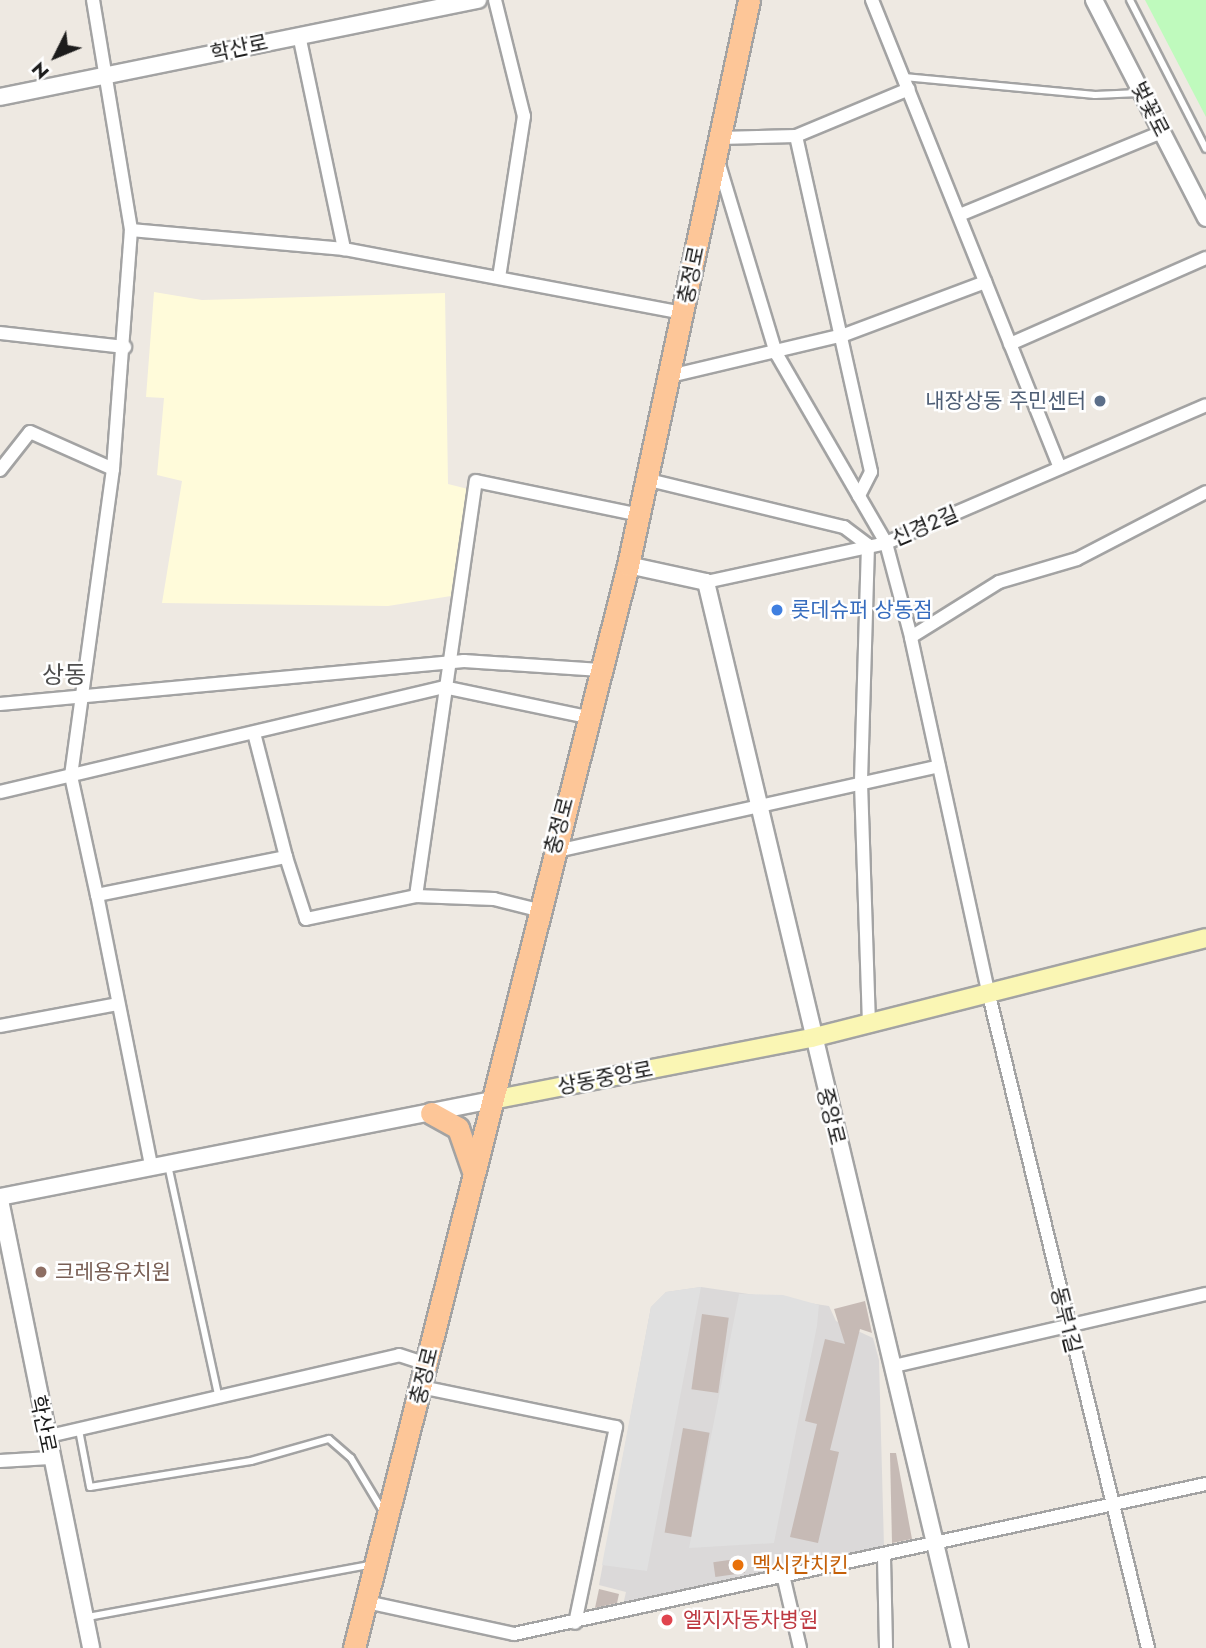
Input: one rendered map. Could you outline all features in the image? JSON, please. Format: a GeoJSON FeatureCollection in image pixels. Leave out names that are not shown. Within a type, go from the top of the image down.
{"type":"FeatureCollection","features":[{"type":"Feature","properties":{"kind":"main road","name":"충정로"},"geometry":{"type":"LineString","coordinates":[[354,1648],[427,1364],[552,852],[649,480],[749,0]]}},
{"type":"Feature","properties":{"kind":"main road","name":"상동중앙로"},"geometry":{"type":"LineString","coordinates":[[492,1100],[811,1038],[869,1020],[1206,938]]}},
{"type":"Feature","properties":{"kind":"main road"},"geometry":{"type":"LineString","coordinates":[[431,1113],[458,1128],[474,1174]]}},
{"type":"Feature","properties":{"kind":"street"},"geometry":{"type":"LineString","coordinates":[[93,0],[131,230],[125,346],[113,470],[71,776],[151,1165]]}},
{"type":"Feature","properties":{"kind":"street","name":"학산로"},"geometry":{"type":"LineString","coordinates":[[0,97],[299,35],[415,5],[478,0]]}},
{"type":"Feature","properties":{"kind":"street"},"geometry":{"type":"LineString","coordinates":[[495,0],[524,116],[499,277]]}},
{"type":"Feature","properties":{"kind":"street"},"geometry":{"type":"LineString","coordinates":[[872,0],[962,214],[985,282],[1060,468]]}},
{"type":"Feature","properties":{"kind":"street","name":"벚꽃로"},"geometry":{"type":"LineString","coordinates":[[1094,0],[1206,218]]}},
{"type":"Feature","properties":{"kind":"street"},"geometry":{"type":"LineString","coordinates":[[299,35],[344,250]]}},
{"type":"Feature","properties":{"kind":"street"},"geometry":{"type":"LineString","coordinates":[[718,147],[796,136],[907,83]]}},
{"type":"Feature","properties":{"kind":"street"},"geometry":{"type":"LineString","coordinates":[[962,214],[1162,132]]}},
{"type":"Feature","properties":{"kind":"street"},"geometry":{"type":"LineString","coordinates":[[796,136],[844,335],[871,472],[859,496]]}},
{"type":"Feature","properties":{"kind":"street","name":"동부1길"},"geometry":{"type":"LineString","coordinates":[[718,147],[776,353],[886,543],[911,637],[988,991],[1066,1325],[1116,1502],[1149,1648]]}},
{"type":"Feature","properties":{"kind":"street"},"geometry":{"type":"LineString","coordinates":[[131,230],[344,250],[683,313]]}},
{"type":"Feature","properties":{"kind":"street"},"geometry":{"type":"LineString","coordinates":[[1010,344],[1206,258]]}},
{"type":"Feature","properties":{"kind":"street"},"geometry":{"type":"LineString","coordinates":[[670,376],[844,335],[985,282]]}},
{"type":"Feature","properties":{"kind":"street"},"geometry":{"type":"LineString","coordinates":[[0,333],[125,346]]}},
{"type":"Feature","properties":{"kind":"street","name":"신경2길"},"geometry":{"type":"LineString","coordinates":[[628,565],[706,582],[886,543],[1206,405]]}},
{"type":"Feature","properties":{"kind":"street"},"geometry":{"type":"LineString","coordinates":[[0,470],[30,432],[113,470]]}},
{"type":"Feature","properties":{"kind":"street"},"geometry":{"type":"LineString","coordinates":[[649,480],[844,527],[868,545],[861,783],[869,1020]]}},
{"type":"Feature","properties":{"kind":"street"},"geometry":{"type":"LineString","coordinates":[[416,896],[446,663],[476,481],[640,514]]}},
{"type":"Feature","properties":{"kind":"street"},"geometry":{"type":"LineString","coordinates":[[911,637],[999,583],[1077,559],[1206,492]]}},
{"type":"Feature","properties":{"kind":"street","name":"중앙로"},"geometry":{"type":"LineString","coordinates":[[706,582],[811,1038],[894,1366],[960,1648]]}},
{"type":"Feature","properties":{"kind":"street"},"geometry":{"type":"LineString","coordinates":[[0,704],[82,699],[182,684],[446,663],[601,670]]}},
{"type":"Feature","properties":{"kind":"street"},"geometry":{"type":"LineString","coordinates":[[0,792],[444,687],[588,717]]}},
{"type":"Feature","properties":{"kind":"street"},"geometry":{"type":"LineString","coordinates":[[254,733],[286,857],[306,919],[416,896],[494,899],[538,910]]}},
{"type":"Feature","properties":{"kind":"street"},"geometry":{"type":"LineString","coordinates":[[552,852],[939,766]]}},
{"type":"Feature","properties":{"kind":"street"},"geometry":{"type":"LineString","coordinates":[[97,895],[286,857]]}},
{"type":"Feature","properties":{"kind":"street"},"geometry":{"type":"LineString","coordinates":[[0,1026],[118,1004]]}},
{"type":"Feature","properties":{"kind":"street","name":"상동중앙로"},"geometry":{"type":"LineString","coordinates":[[0,1198],[151,1165],[168,1165],[492,1100]]}},
{"type":"Feature","properties":{"kind":"street","name":"학산로"},"geometry":{"type":"LineString","coordinates":[[0,1198],[45,1437],[91,1648]]}},
{"type":"Feature","properties":{"kind":"street"},"geometry":{"type":"LineString","coordinates":[[894,1366],[1206,1294]]}},
{"type":"Feature","properties":{"kind":"street"},"geometry":{"type":"LineString","coordinates":[[45,1437],[399,1355],[427,1364]]}},
{"type":"Feature","properties":{"kind":"street"},"geometry":{"type":"LineString","coordinates":[[421,1387],[616,1427],[575,1623]]}},
{"type":"Feature","properties":{"kind":"street"},"geometry":{"type":"LineString","coordinates":[[0,1461],[50,1458]]}},
{"type":"Feature","properties":{"kind":"street"},"geometry":{"type":"LineString","coordinates":[[366,1602],[514,1634],[935,1547],[1116,1502],[1206,1484]]}},
{"type":"Feature","properties":{"kind":"street"},"geometry":{"type":"LineString","coordinates":[[884,1558],[886,1648]]}},
{"type":"Feature","properties":{"kind":"street"},"geometry":{"type":"LineString","coordinates":[[785,1579],[800,1648]]}},
{"type":"Feature","properties":{"kind":"lane"},"geometry":{"type":"LineString","coordinates":[[1130,0],[1206,149]]}},
{"type":"Feature","properties":{"kind":"lane"},"geometry":{"type":"LineString","coordinates":[[907,83],[1095,95],[1141,92]]}},
{"type":"Feature","properties":{"kind":"lane"},"geometry":{"type":"LineString","coordinates":[[168,1165],[218,1395]]}},
{"type":"Feature","properties":{"kind":"lane"},"geometry":{"type":"LineString","coordinates":[[78,1428],[90,1487],[251,1461],[329,1439],[351,1458],[387,1518]]}},
{"type":"Feature","properties":{"kind":"lane"},"geometry":{"type":"LineString","coordinates":[[86,1617],[374,1564]]}},
{"type":"Feature","properties":{"kind":"shaded area"},"geometry":{"type":"Polygon","coordinates":[[[154,292],[202,300],[445,293],[448,484],[468,489],[451,596],[388,606],[162,603],[182,481],[157,475],[164,398],[146,397],[154,292]]]}},
{"type":"Feature","properties":{"kind":"shaded area"},"geometry":{"type":"Polygon","coordinates":[[[701,1287],[829,1306],[836,1321],[873,1338],[879,1360],[884,1547],[623,1605],[626,1592],[599,1585],[651,1307],[666,1292],[701,1287]]]}},
{"type":"Feature","properties":{"kind":"shaded area"},"geometry":{"type":"Polygon","coordinates":[[[701,1287],[647,1571],[602,1565],[651,1307],[666,1292],[701,1287]]]}},
{"type":"Feature","properties":{"kind":"shaded area"},"geometry":{"type":"Polygon","coordinates":[[[739,1294],[783,1295],[819,1305],[817,1326],[774,1543],[689,1548],[739,1294]]]}},
{"type":"Feature","properties":{"kind":"green space"},"geometry":{"type":"Polygon","coordinates":[[[1145,0],[1206,0],[1206,117],[1145,0]]]}},
{"type":"Feature","properties":{"kind":"building"},"geometry":{"type":"Polygon","coordinates":[[[865,1301],[872,1333],[860,1329],[830,1450],[839,1452],[818,1543],[790,1537],[817,1424],[805,1421],[825,1339],[845,1344],[834,1309],[865,1301]]]}},
{"type":"Feature","properties":{"kind":"building"},"geometry":{"type":"Polygon","coordinates":[[[702,1314],[729,1318],[718,1393],[691,1389],[702,1314]]]}},
{"type":"Feature","properties":{"kind":"building"},"geometry":{"type":"Polygon","coordinates":[[[683,1428],[710,1433],[691,1537],[665,1532],[683,1428]]]}},
{"type":"Feature","properties":{"kind":"building"},"geometry":{"type":"Polygon","coordinates":[[[890,1453],[896,1453],[912,1539],[892,1543],[890,1453]]]}},
{"type":"Feature","properties":{"kind":"building"},"geometry":{"type":"Polygon","coordinates":[[[743,1558],[745,1573],[715,1577],[713,1562],[743,1558]]]}},
{"type":"Feature","properties":{"kind":"building"},"geometry":{"type":"Polygon","coordinates":[[[599,1589],[619,1594],[617,1603],[595,1608],[599,1589]]]}},
{"type":"Feature","properties":{"kind":"place","name":"내장상동 주민센터"},"geometry":{"type":"Point","coordinates":[1100,401]}},
{"type":"Feature","properties":{"kind":"place","name":"롯데슈퍼 상동점"},"geometry":{"type":"Point","coordinates":[777,610]}},
{"type":"Feature","properties":{"kind":"place","name":"크레용유치원"},"geometry":{"type":"Point","coordinates":[41,1272]}},
{"type":"Feature","properties":{"kind":"place","name":"멕시칸치킨"},"geometry":{"type":"Point","coordinates":[738,1565]}},
{"type":"Feature","properties":{"kind":"place","name":"엘지자동차병원"},"geometry":{"type":"Point","coordinates":[667,1620]}},
{"type":"Feature","properties":{"kind":"district","name":"상동"},"geometry":{"type":"Point","coordinates":[64,675]}}]}
